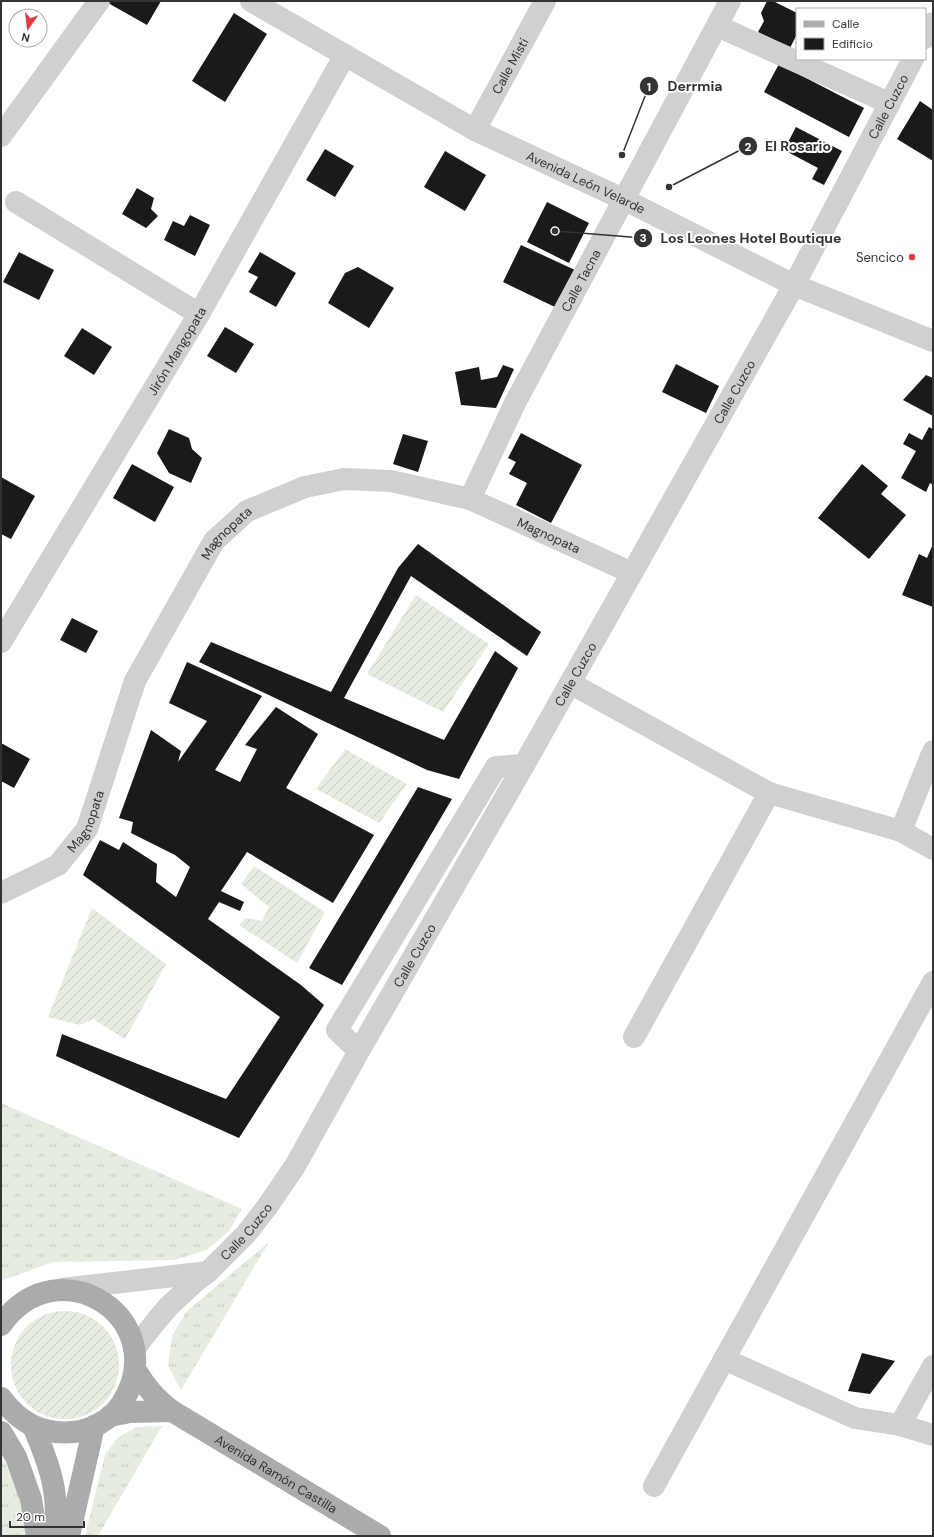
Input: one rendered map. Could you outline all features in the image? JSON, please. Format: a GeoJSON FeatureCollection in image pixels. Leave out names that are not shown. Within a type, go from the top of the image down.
{"type":"FeatureCollection","features":[{"type":"Feature","properties":{"kind":"main road","name":"Avenida Ramón Castilla"},"geometry":{"type":"LineString","coordinates":[[3,1318],[30,1297],[44,1292],[58,1290],[81,1292],[104,1302],[118,1315],[128,1331],[134,1358],[149,1390],[157,1400],[172,1412],[380,1536]]}},
{"type":"Feature","properties":{"kind":"main road"},"geometry":{"type":"LineString","coordinates":[[69,1536],[102,1421],[120,1406],[127,1394],[132,1382],[134,1358]]}},
{"type":"Feature","properties":{"kind":"main road"},"geometry":{"type":"LineString","coordinates":[[1,1398],[20,1419],[32,1426],[48,1432],[64,1433],[79,1431],[102,1421],[130,1412],[172,1412]]}},
{"type":"Feature","properties":{"kind":"main road"},"geometry":{"type":"LineString","coordinates":[[32,1426],[44,1452],[53,1479],[56,1508],[53,1536]]}},
{"type":"Feature","properties":{"kind":"main road"},"geometry":{"type":"LineString","coordinates":[[1,1432],[16,1457],[31,1499],[37,1536]]}},
{"type":"Feature","properties":{"kind":"street"},"geometry":{"type":"LineString","coordinates":[[1,136],[99,1]]}},
{"type":"Feature","properties":{"kind":"street","name":"Avenida León Velarde"},"geometry":{"type":"LineString","coordinates":[[251,1],[475,130],[625,200],[794,285],[933,341]]}},
{"type":"Feature","properties":{"kind":"street","name":"Calle Misti"},"geometry":{"type":"LineString","coordinates":[[475,130],[545,1]]}},
{"type":"Feature","properties":{"kind":"street","name":"Calle Tacna"},"geometry":{"type":"LineString","coordinates":[[470,499],[515,403],[625,200],[730,1]]}},
{"type":"Feature","properties":{"kind":"street"},"geometry":{"type":"LineString","coordinates":[[926,36],[933,23]]}},
{"type":"Feature","properties":{"kind":"street"},"geometry":{"type":"LineString","coordinates":[[717,26],[889,103]]}},
{"type":"Feature","properties":{"kind":"street","name":"Jirón Mangopata"},"geometry":{"type":"LineString","coordinates":[[1,642],[199,314],[346,56]]}},
{"type":"Feature","properties":{"kind":"street","name":"Calle Cuzco"},"geometry":{"type":"LineString","coordinates":[[134,1358],[157,1320],[169,1306],[209,1271],[246,1234],[267,1207],[295,1166],[359,1050],[524,765],[794,285],[912,60]]}},
{"type":"Feature","properties":{"kind":"street"},"geometry":{"type":"LineString","coordinates":[[16,202],[199,314]]}},
{"type":"Feature","properties":{"kind":"street","name":"Magnopata"},"geometry":{"type":"LineString","coordinates":[[1,892],[58,865],[87,829],[135,681],[214,541],[247,511],[305,487],[344,479],[391,481],[470,499],[632,573]]}},
{"type":"Feature","properties":{"kind":"street"},"geometry":{"type":"LineString","coordinates":[[570,683],[769,793],[902,831],[933,849]]}},
{"type":"Feature","properties":{"kind":"street"},"geometry":{"type":"LineString","coordinates":[[902,831],[933,751]]}},
{"type":"Feature","properties":{"kind":"street"},"geometry":{"type":"LineString","coordinates":[[359,1050],[337,1030],[496,767],[524,765]]}},
{"type":"Feature","properties":{"kind":"street"},"geometry":{"type":"LineString","coordinates":[[634,1037],[769,793]]}},
{"type":"Feature","properties":{"kind":"street"},"geometry":{"type":"LineString","coordinates":[[654,1486],[933,982]]}},
{"type":"Feature","properties":{"kind":"street","name":"Calle Cuzco"},"geometry":{"type":"LineString","coordinates":[[58,1290],[209,1271]]}},
{"type":"Feature","properties":{"kind":"street"},"geometry":{"type":"LineString","coordinates":[[724,1359],[856,1418],[900,1424],[933,1435]]}},
{"type":"Feature","properties":{"kind":"street"},"geometry":{"type":"LineString","coordinates":[[900,1424],[933,1366]]}},
{"type":"Feature","properties":{"kind":"green space"},"geometry":{"type":"Polygon","coordinates":[[[416,595],[489,644],[443,712],[367,674],[416,595]]]}},
{"type":"Feature","properties":{"kind":"green space"},"geometry":{"type":"Polygon","coordinates":[[[345,749],[407,784],[379,823],[316,789],[345,749]]]}},
{"type":"Feature","properties":{"kind":"green space"},"geometry":{"type":"Polygon","coordinates":[[[254,866],[325,912],[297,963],[239,925],[246,918],[262,921],[269,907],[241,884],[254,866]]]}},
{"type":"Feature","properties":{"kind":"green space"},"geometry":{"type":"Polygon","coordinates":[[[92,908],[166,964],[125,1039],[93,1019],[80,1025],[48,1017],[92,908]]]}},
{"type":"Feature","properties":{"kind":"green space"},"geometry":{"type":"Polygon","coordinates":[[[1,1103],[242,1209],[229,1231],[207,1250],[174,1260],[53,1262],[1,1281],[1,1103]]]}},
{"type":"Feature","properties":{"kind":"green space"},"geometry":{"type":"Polygon","coordinates":[[[269,1242],[181,1390],[168,1366],[172,1336],[186,1312],[269,1242]]]}},
{"type":"Feature","properties":{"kind":"green space"},"geometry":{"type":"Polygon","coordinates":[[[65,1311],[86,1315],[103,1327],[115,1344],[119,1365],[115,1386],[103,1403],[86,1415],[65,1419],[44,1415],[27,1403],[15,1386],[11,1365],[15,1344],[27,1327],[44,1315],[65,1311]]]}},
{"type":"Feature","properties":{"kind":"green space"},"geometry":{"type":"Polygon","coordinates":[[[162,1426],[98,1536],[85,1536],[105,1455],[118,1437],[137,1427],[162,1426]]]}},
{"type":"Feature","properties":{"kind":"green space"},"geometry":{"type":"Polygon","coordinates":[[[1,1455],[21,1495],[26,1536],[1,1536],[1,1455]]]}},
{"type":"Feature","properties":{"kind":"building"},"geometry":{"type":"Polygon","coordinates":[[[109,1],[161,1],[147,25],[108,3],[109,1]]]}},
{"type":"Feature","properties":{"kind":"building"},"geometry":{"type":"Polygon","coordinates":[[[767,1],[773,1],[796,12],[796,36],[790,48],[758,32],[764,21],[761,13],[767,1]]]}},
{"type":"Feature","properties":{"kind":"building"},"geometry":{"type":"Polygon","coordinates":[[[234,13],[267,34],[225,102],[192,81],[234,13]]]}},
{"type":"Feature","properties":{"kind":"building"},"geometry":{"type":"Polygon","coordinates":[[[779,64],[864,108],[849,137],[764,92],[779,64]]]}},
{"type":"Feature","properties":{"kind":"building"},"geometry":{"type":"Polygon","coordinates":[[[920,101],[933,110],[933,161],[897,139],[920,101]]]}},
{"type":"Feature","properties":{"kind":"building"},"geometry":{"type":"Polygon","coordinates":[[[796,127],[842,151],[824,185],[812,179],[818,168],[784,150],[796,127]]]}},
{"type":"Feature","properties":{"kind":"building"},"geometry":{"type":"Polygon","coordinates":[[[325,149],[354,166],[335,197],[306,180],[325,149]]]}},
{"type":"Feature","properties":{"kind":"building"},"geometry":{"type":"Polygon","coordinates":[[[445,151],[486,175],[465,211],[424,187],[445,151]]]}},
{"type":"Feature","properties":{"kind":"building"},"geometry":{"type":"Polygon","coordinates":[[[137,188],[154,198],[151,209],[158,216],[146,228],[122,214],[137,188]]]}},
{"type":"Feature","properties":{"kind":"building"},"geometry":{"type":"Polygon","coordinates":[[[547,202],[589,223],[569,263],[527,242],[547,202]]]}},
{"type":"Feature","properties":{"kind":"building"},"geometry":{"type":"Polygon","coordinates":[[[190,215],[210,225],[195,256],[164,240],[173,221],[184,226],[190,215]]]}},
{"type":"Feature","properties":{"kind":"building"},"geometry":{"type":"Polygon","coordinates":[[[521,245],[575,270],[557,308],[503,282],[521,245]]]}},
{"type":"Feature","properties":{"kind":"building"},"geometry":{"type":"Polygon","coordinates":[[[19,252],[54,270],[39,300],[3,282],[19,252]]]}},
{"type":"Feature","properties":{"kind":"building"},"geometry":{"type":"Polygon","coordinates":[[[260,252],[296,273],[276,307],[249,292],[258,277],[248,272],[260,252]]]}},
{"type":"Feature","properties":{"kind":"building"},"geometry":{"type":"Polygon","coordinates":[[[358,267],[394,288],[369,328],[328,303],[345,273],[358,267]]]}},
{"type":"Feature","properties":{"kind":"building"},"geometry":{"type":"Polygon","coordinates":[[[225,327],[254,344],[236,373],[207,356],[225,327]]]}},
{"type":"Feature","properties":{"kind":"building"},"geometry":{"type":"Polygon","coordinates":[[[82,328],[112,347],[94,375],[64,356],[82,328]]]}},
{"type":"Feature","properties":{"kind":"building"},"geometry":{"type":"Polygon","coordinates":[[[676,364],[719,386],[706,413],[662,392],[676,364]]]}},
{"type":"Feature","properties":{"kind":"building"},"geometry":{"type":"Polygon","coordinates":[[[503,365],[514,369],[496,408],[461,405],[455,372],[479,367],[481,380],[497,377],[503,365]]]}},
{"type":"Feature","properties":{"kind":"building"},"geometry":{"type":"Polygon","coordinates":[[[926,375],[933,378],[933,416],[903,400],[926,375]]]}},
{"type":"Feature","properties":{"kind":"building"},"geometry":{"type":"Polygon","coordinates":[[[929,427],[933,429],[933,485],[930,483],[926,492],[901,478],[916,451],[903,444],[909,433],[922,440],[929,427]]]}},
{"type":"Feature","properties":{"kind":"building"},"geometry":{"type":"Polygon","coordinates":[[[169,429],[189,438],[192,449],[202,458],[191,483],[169,473],[157,453],[169,429]]]}},
{"type":"Feature","properties":{"kind":"building"},"geometry":{"type":"Polygon","coordinates":[[[521,433],[582,465],[551,523],[516,505],[527,483],[509,474],[516,462],[508,458],[521,433]]]}},
{"type":"Feature","properties":{"kind":"building"},"geometry":{"type":"Polygon","coordinates":[[[403,434],[428,441],[418,472],[393,464],[403,434]]]}},
{"type":"Feature","properties":{"kind":"building"},"geometry":{"type":"Polygon","coordinates":[[[132,464],[174,487],[155,522],[113,498],[132,464]]]}},
{"type":"Feature","properties":{"kind":"building"},"geometry":{"type":"Polygon","coordinates":[[[862,464],[888,486],[881,494],[906,515],[869,559],[818,518],[862,464]]]}},
{"type":"Feature","properties":{"kind":"building"},"geometry":{"type":"Polygon","coordinates":[[[1,477],[35,496],[11,539],[1,534],[1,477]]]}},
{"type":"Feature","properties":{"kind":"building"},"geometry":{"type":"Polygon","coordinates":[[[418,544],[541,632],[527,656],[411,576],[344,698],[444,740],[495,651],[518,668],[459,779],[427,770],[199,662],[211,642],[331,692],[398,568],[418,544]]]}},
{"type":"Feature","properties":{"kind":"building"},"geometry":{"type":"Polygon","coordinates":[[[933,544],[933,607],[902,595],[919,554],[927,558],[933,544]]]}},
{"type":"Feature","properties":{"kind":"building"},"geometry":{"type":"Polygon","coordinates":[[[72,618],[98,631],[86,653],[60,640],[72,618]]]}},
{"type":"Feature","properties":{"kind":"building"},"geometry":{"type":"Polygon","coordinates":[[[187,662],[262,696],[215,770],[240,782],[257,749],[245,745],[276,707],[318,734],[286,788],[374,835],[333,903],[247,852],[221,891],[244,902],[240,911],[219,902],[208,919],[301,985],[324,1005],[239,1138],[56,1056],[62,1034],[226,1099],[280,1017],[83,875],[100,840],[119,850],[123,842],[157,864],[156,882],[176,897],[190,867],[175,855],[131,833],[133,822],[119,818],[151,730],[181,751],[178,762],[207,721],[169,703],[187,662]]]}},
{"type":"Feature","properties":{"kind":"building"},"geometry":{"type":"Polygon","coordinates":[[[1,743],[30,759],[14,788],[1,781],[1,743]]]}},
{"type":"Feature","properties":{"kind":"building"},"geometry":{"type":"Polygon","coordinates":[[[418,787],[452,799],[342,985],[309,968],[418,787]]]}},
{"type":"Feature","properties":{"kind":"building"},"geometry":{"type":"Polygon","coordinates":[[[862,1353],[895,1361],[870,1394],[848,1391],[862,1353]]]}},
{"type":"Feature","properties":{"kind":"place","name":"Derrmia"},"geometry":{"type":"Point","coordinates":[622,155]}},
{"type":"Feature","properties":{"kind":"place","name":"El Rosario"},"geometry":{"type":"Point","coordinates":[669,187]}},
{"type":"Feature","properties":{"kind":"place","name":"Los Leones Hotel Boutique"},"geometry":{"type":"Point","coordinates":[555,231]}},
{"type":"Feature","properties":{"kind":"place","name":"Sencico"},"geometry":{"type":"Point","coordinates":[912,257]}}]}
